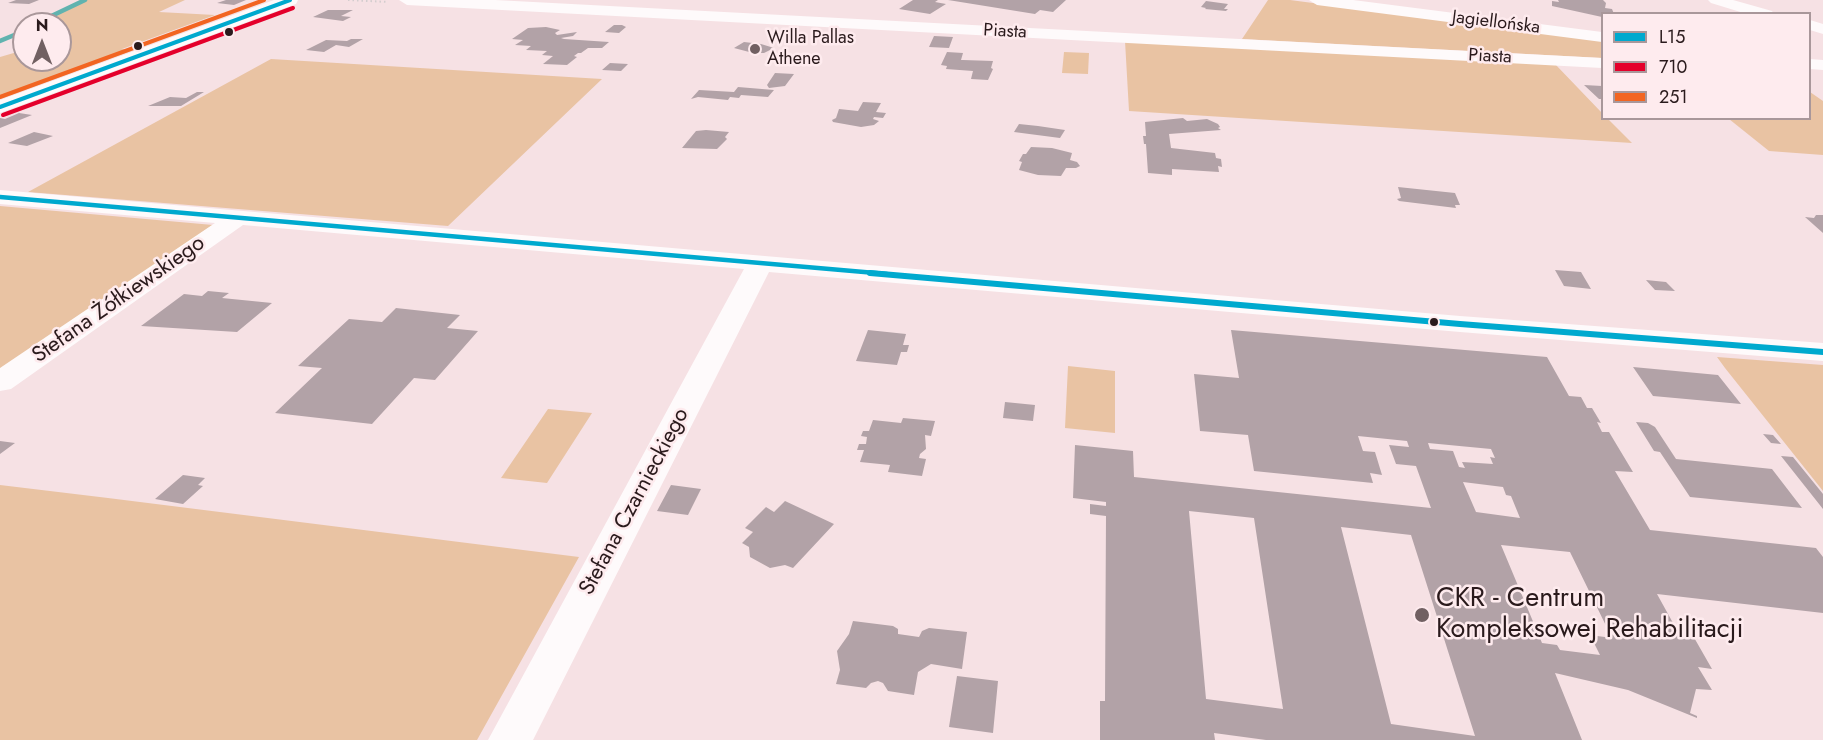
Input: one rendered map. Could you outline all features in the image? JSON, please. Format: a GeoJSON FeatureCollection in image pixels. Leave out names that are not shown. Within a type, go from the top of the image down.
{"type":"FeatureCollection","features":[{"type":"Feature","properties":{"kind":"street"},"geometry":{"type":"LineString","coordinates":[[0,107],[291,0]]}},
{"type":"Feature","properties":{"kind":"street","name":"Piasta"},"geometry":{"type":"LineString","coordinates":[[407,0],[1601,63]]}},
{"type":"Feature","properties":{"kind":"street","name":"Jagiellońska"},"geometry":{"type":"LineString","coordinates":[[1317,0],[1601,37]]}},
{"type":"Feature","properties":{"kind":"street"},"geometry":{"type":"LineString","coordinates":[[1716,0],[1759,12]]}},
{"type":"Feature","properties":{"kind":"street"},"geometry":{"type":"LineString","coordinates":[[800,21],[828,4]]}},
{"type":"Feature","properties":{"kind":"street"},"geometry":{"type":"LineString","coordinates":[[0,197],[1460,324],[1823,352]]}},
{"type":"Feature","properties":{"kind":"street","name":"Stefana Żółkiewskiego"},"geometry":{"type":"LineString","coordinates":[[0,382],[238,218]]}},
{"type":"Feature","properties":{"kind":"street","name":"Stefana Czarnieckiego"},"geometry":{"type":"LineString","coordinates":[[511,740],[760,264]]}},
{"type":"Feature","properties":{"kind":"shaded area"},"geometry":{"type":"Polygon","coordinates":[[[87,0],[185,0],[159,12],[215,15],[122,49],[131,51],[0,99],[0,57],[12,54],[12,72],[72,72],[72,12],[62,12],[87,0]]]}},
{"type":"Feature","properties":{"kind":"shaded area"},"geometry":{"type":"Polygon","coordinates":[[[1268,0],[1290,0],[1601,41],[1601,58],[1242,39],[1268,0]]]}},
{"type":"Feature","properties":{"kind":"shaded area"},"geometry":{"type":"Polygon","coordinates":[[[1125,41],[1555,64],[1601,112],[1601,120],[1609,120],[1632,143],[1129,111],[1125,41]]]}},
{"type":"Feature","properties":{"kind":"shaded area"},"geometry":{"type":"Polygon","coordinates":[[[1064,52],[1089,53],[1088,74],[1062,73],[1064,52]]]}},
{"type":"Feature","properties":{"kind":"shaded area"},"geometry":{"type":"Polygon","coordinates":[[[271,59],[602,79],[448,226],[28,192],[271,59]]]}},
{"type":"Feature","properties":{"kind":"shaded area"},"geometry":{"type":"Polygon","coordinates":[[[1811,93],[1823,101],[1823,155],[1769,151],[1730,120],[1811,120],[1811,93]]]}},
{"type":"Feature","properties":{"kind":"shaded area"},"geometry":{"type":"Polygon","coordinates":[[[0,206],[213,225],[0,370],[0,206]]]}},
{"type":"Feature","properties":{"kind":"shaded area"},"geometry":{"type":"Polygon","coordinates":[[[1717,357],[1823,365],[1823,491],[1725,368],[1717,357]]]}},
{"type":"Feature","properties":{"kind":"shaded area"},"geometry":{"type":"Polygon","coordinates":[[[1068,366],[1115,371],[1115,433],[1065,428],[1068,366]]]}},
{"type":"Feature","properties":{"kind":"shaded area"},"geometry":{"type":"Polygon","coordinates":[[[548,409],[592,413],[547,483],[501,478],[548,409]]]}},
{"type":"Feature","properties":{"kind":"shaded area"},"geometry":{"type":"Polygon","coordinates":[[[0,485],[579,557],[477,740],[0,740],[0,485]]]}},
{"type":"Feature","properties":{"kind":"building"},"geometry":{"type":"Polygon","coordinates":[[[16,0],[39,0],[29,4],[8,3],[16,0]]]}},
{"type":"Feature","properties":{"kind":"building"},"geometry":{"type":"Polygon","coordinates":[[[226,0],[246,0],[234,5],[217,3],[226,0]]]}},
{"type":"Feature","properties":{"kind":"building"},"geometry":{"type":"Polygon","coordinates":[[[913,0],[938,0],[935,2],[946,4],[930,14],[899,9],[913,0]]]}},
{"type":"Feature","properties":{"kind":"building"},"geometry":{"type":"Polygon","coordinates":[[[948,0],[1066,0],[1053,12],[1040,10],[1035,14],[948,0]]]}},
{"type":"Feature","properties":{"kind":"building"},"geometry":{"type":"Polygon","coordinates":[[[1558,0],[1603,0],[1606,3],[1605,8],[1612,9],[1613,12],[1601,12],[1601,17],[1552,6],[1552,1],[1559,2],[1558,0]]]}},
{"type":"Feature","properties":{"kind":"building"},"geometry":{"type":"Polygon","coordinates":[[[1206,1],[1228,4],[1224,9],[1228,9],[1226,11],[1205,9],[1201,7],[1206,1]]]}},
{"type":"Feature","properties":{"kind":"building"},"geometry":{"type":"Polygon","coordinates":[[[328,10],[353,10],[341,16],[351,17],[343,21],[313,17],[328,10]]]}},
{"type":"Feature","properties":{"kind":"building"},"geometry":{"type":"Polygon","coordinates":[[[614,25],[626,27],[619,33],[605,32],[614,25]]]}},
{"type":"Feature","properties":{"kind":"building"},"geometry":{"type":"Polygon","coordinates":[[[546,27],[560,30],[555,33],[557,35],[577,32],[573,36],[561,38],[564,39],[609,42],[602,48],[588,48],[578,53],[574,56],[577,57],[567,65],[543,64],[553,56],[542,55],[547,51],[526,50],[531,46],[515,45],[523,40],[512,39],[528,28],[546,27]]]}},
{"type":"Feature","properties":{"kind":"building"},"geometry":{"type":"Polygon","coordinates":[[[934,36],[953,37],[949,48],[929,47],[934,36]]]}},
{"type":"Feature","properties":{"kind":"building"},"geometry":{"type":"Polygon","coordinates":[[[363,39],[349,47],[336,45],[324,52],[306,50],[326,40],[347,41],[363,39]]]}},
{"type":"Feature","properties":{"kind":"building","name":"Willa Pallas Athene"},"geometry":{"type":"Polygon","coordinates":[[[744,42],[774,48],[764,53],[753,53],[734,48],[744,42]]]}},
{"type":"Feature","properties":{"kind":"building"},"geometry":{"type":"Polygon","coordinates":[[[947,52],[963,53],[961,60],[993,61],[991,68],[993,69],[988,80],[971,79],[973,71],[946,69],[947,66],[941,65],[947,52]]]}},
{"type":"Feature","properties":{"kind":"building"},"geometry":{"type":"Polygon","coordinates":[[[610,63],[628,64],[621,71],[602,70],[610,63]]]}},
{"type":"Feature","properties":{"kind":"building"},"geometry":{"type":"Polygon","coordinates":[[[775,73],[794,74],[785,86],[769,88],[767,85],[775,73]]]}},
{"type":"Feature","properties":{"kind":"building"},"geometry":{"type":"Polygon","coordinates":[[[1584,85],[1601,86],[1601,99],[1584,85]]]}},
{"type":"Feature","properties":{"kind":"building"},"geometry":{"type":"Polygon","coordinates":[[[738,87],[774,90],[768,97],[741,95],[739,98],[730,97],[728,100],[698,97],[691,99],[699,90],[734,92],[738,87]]]}},
{"type":"Feature","properties":{"kind":"building"},"geometry":{"type":"Polygon","coordinates":[[[197,92],[204,92],[181,106],[148,106],[170,97],[186,98],[197,92]]]}},
{"type":"Feature","properties":{"kind":"building"},"geometry":{"type":"Polygon","coordinates":[[[863,102],[881,103],[876,112],[886,113],[883,118],[874,117],[873,119],[879,121],[874,125],[861,127],[833,122],[839,109],[858,111],[863,102]]]}},
{"type":"Feature","properties":{"kind":"building"},"geometry":{"type":"Polygon","coordinates":[[[19,113],[32,115],[0,128],[0,118],[5,119],[19,113]]]}},
{"type":"Feature","properties":{"kind":"building"},"geometry":{"type":"Polygon","coordinates":[[[1183,118],[1187,121],[1207,119],[1218,124],[1221,130],[1169,134],[1171,148],[1215,153],[1216,158],[1221,159],[1222,167],[1218,166],[1219,172],[1172,169],[1172,175],[1148,173],[1146,144],[1144,144],[1143,136],[1146,136],[1145,122],[1183,118]]]}},
{"type":"Feature","properties":{"kind":"building"},"geometry":{"type":"Polygon","coordinates":[[[1019,124],[1065,130],[1060,138],[1014,132],[1019,124]]]}},
{"type":"Feature","properties":{"kind":"building"},"geometry":{"type":"Polygon","coordinates":[[[696,131],[729,132],[725,137],[727,139],[717,149],[682,148],[696,131]]]}},
{"type":"Feature","properties":{"kind":"building"},"geometry":{"type":"Polygon","coordinates":[[[34,132],[53,136],[27,146],[8,143],[34,132]]]}},
{"type":"Feature","properties":{"kind":"building"},"geometry":{"type":"Polygon","coordinates":[[[1031,147],[1052,148],[1072,153],[1070,160],[1077,162],[1080,166],[1066,168],[1061,176],[1038,175],[1019,170],[1022,162],[1019,161],[1031,147]]]}},
{"type":"Feature","properties":{"kind":"building"},"geometry":{"type":"Polygon","coordinates":[[[1398,187],[1455,193],[1460,205],[1455,205],[1456,208],[1399,201],[1397,199],[1401,198],[1398,187]]]}},
{"type":"Feature","properties":{"kind":"building"},"geometry":{"type":"Polygon","coordinates":[[[1816,215],[1823,215],[1823,233],[1805,217],[1814,218],[1816,215]]]}},
{"type":"Feature","properties":{"kind":"building"},"geometry":{"type":"Polygon","coordinates":[[[1555,270],[1581,272],[1591,289],[1564,286],[1555,270]]]}},
{"type":"Feature","properties":{"kind":"building"},"geometry":{"type":"Polygon","coordinates":[[[1646,280],[1666,282],[1675,291],[1655,290],[1646,280]]]}},
{"type":"Feature","properties":{"kind":"building"},"geometry":{"type":"Polygon","coordinates":[[[208,291],[229,293],[222,298],[272,303],[237,332],[141,326],[184,294],[202,296],[208,291]]]}},
{"type":"Feature","properties":{"kind":"building"},"geometry":{"type":"Polygon","coordinates":[[[396,308],[460,315],[447,328],[478,331],[435,380],[414,378],[372,424],[275,413],[322,368],[298,366],[349,319],[382,322],[396,308]]]}},
{"type":"Feature","properties":{"kind":"building"},"geometry":{"type":"Polygon","coordinates":[[[868,330],[906,334],[903,345],[909,345],[907,352],[901,352],[897,365],[856,361],[868,330]]]}},
{"type":"Feature","properties":{"kind":"building"},"geometry":{"type":"Polygon","coordinates":[[[1231,330],[1547,357],[1569,396],[1581,397],[1587,408],[1592,408],[1601,423],[1597,422],[1602,432],[1609,432],[1633,472],[1615,471],[1650,530],[1816,548],[1823,557],[1823,613],[1657,594],[1678,632],[1692,634],[1712,669],[1698,667],[1712,690],[1696,689],[1690,713],[1697,718],[1628,690],[1555,673],[1582,740],[1266,740],[1214,733],[1215,740],[1100,740],[1100,701],[1105,701],[1106,516],[1090,514],[1090,504],[1106,506],[1106,502],[1073,498],[1075,445],[1133,451],[1134,477],[1431,508],[1416,466],[1396,464],[1389,445],[1409,447],[1407,441],[1358,436],[1363,451],[1375,452],[1382,475],[1370,473],[1373,483],[1254,471],[1248,435],[1200,431],[1194,374],[1239,378],[1231,330]],[[1428,443],[1430,449],[1453,451],[1459,467],[1465,468],[1462,462],[1493,464],[1490,457],[1495,458],[1491,449],[1428,443]],[[1463,482],[1476,512],[1520,518],[1511,496],[1506,495],[1503,487],[1463,482]],[[1189,511],[1206,699],[1283,709],[1254,518],[1189,511]],[[1341,527],[1391,724],[1475,736],[1411,535],[1341,527]],[[1501,545],[1542,643],[1557,645],[1560,650],[1600,655],[1590,635],[1612,638],[1570,552],[1501,545]]]}},
{"type":"Feature","properties":{"kind":"building"},"geometry":{"type":"Polygon","coordinates":[[[1633,367],[1718,375],[1741,404],[1653,396],[1633,367]]]}},
{"type":"Feature","properties":{"kind":"building"},"geometry":{"type":"Polygon","coordinates":[[[1005,402],[1035,405],[1033,421],[1003,418],[1005,402]]]}},
{"type":"Feature","properties":{"kind":"building"},"geometry":{"type":"Polygon","coordinates":[[[903,418],[935,421],[931,436],[925,435],[926,449],[919,458],[926,459],[922,476],[888,472],[890,465],[860,462],[864,450],[857,450],[859,444],[866,444],[867,437],[861,436],[863,431],[869,431],[873,420],[901,423],[903,418]]]}},
{"type":"Feature","properties":{"kind":"building"},"geometry":{"type":"Polygon","coordinates":[[[1636,422],[1648,423],[1655,427],[1676,459],[1772,469],[1802,508],[1690,497],[1660,452],[1654,451],[1636,422]]]}},
{"type":"Feature","properties":{"kind":"building"},"geometry":{"type":"Polygon","coordinates":[[[1763,434],[1773,435],[1781,444],[1771,443],[1763,434]]]}},
{"type":"Feature","properties":{"kind":"building"},"geometry":{"type":"Polygon","coordinates":[[[0,441],[15,443],[0,454],[0,441]]]}},
{"type":"Feature","properties":{"kind":"building"},"geometry":{"type":"Polygon","coordinates":[[[1781,456],[1793,457],[1823,494],[1823,509],[1781,456]]]}},
{"type":"Feature","properties":{"kind":"building"},"geometry":{"type":"Polygon","coordinates":[[[183,475],[205,478],[198,485],[203,486],[183,504],[155,499],[183,475]]]}},
{"type":"Feature","properties":{"kind":"building"},"geometry":{"type":"Polygon","coordinates":[[[671,485],[701,489],[688,515],[657,511],[671,485]]]}},
{"type":"Feature","properties":{"kind":"building"},"geometry":{"type":"Polygon","coordinates":[[[785,501],[834,524],[793,568],[785,565],[770,568],[750,557],[749,547],[742,543],[753,532],[745,528],[766,507],[774,512],[785,501]]]}},
{"type":"Feature","properties":{"kind":"building"},"geometry":{"type":"Polygon","coordinates":[[[853,621],[893,626],[898,629],[898,634],[919,637],[922,631],[929,628],[967,632],[962,669],[931,664],[918,672],[914,695],[888,691],[883,683],[878,681],[866,688],[836,684],[840,670],[837,651],[849,634],[853,621]]]}},
{"type":"Feature","properties":{"kind":"building"},"geometry":{"type":"Polygon","coordinates":[[[957,676],[998,681],[993,733],[949,727],[957,676]]]}},
{"type":"Feature","properties":{"kind":"waterway"},"geometry":{"type":"LineString","coordinates":[[60,12],[85,0]]}},
{"type":"Feature","properties":{"kind":"waterway"},"geometry":{"type":"LineString","coordinates":[[0,41],[12,36]]}},
{"type":"Feature","properties":{"kind":"transit line","name":"251"},"geometry":{"type":"LineString","coordinates":[[0,97],[264,0]]}},
{"type":"Feature","properties":{"kind":"transit line","name":"L15"},"geometry":{"type":"LineString","coordinates":[[0,107],[290,0]]}},
{"type":"Feature","properties":{"kind":"transit line","name":"710"},"geometry":{"type":"LineString","coordinates":[[3,115],[293,8]]}},
{"type":"Feature","properties":{"kind":"transit line","name":"L15"},"geometry":{"type":"LineString","coordinates":[[0,197],[1460,324],[1823,352]]}},
{"type":"Feature","properties":{"kind":"place","name":"Willa Pallas Athene"},"geometry":{"type":"Point","coordinates":[755,49]}},
{"type":"Feature","properties":{"kind":"place","name":"CKR - Centrum Kompleksowej Rehabilitacji"},"geometry":{"type":"Point","coordinates":[1422,615]}}]}
